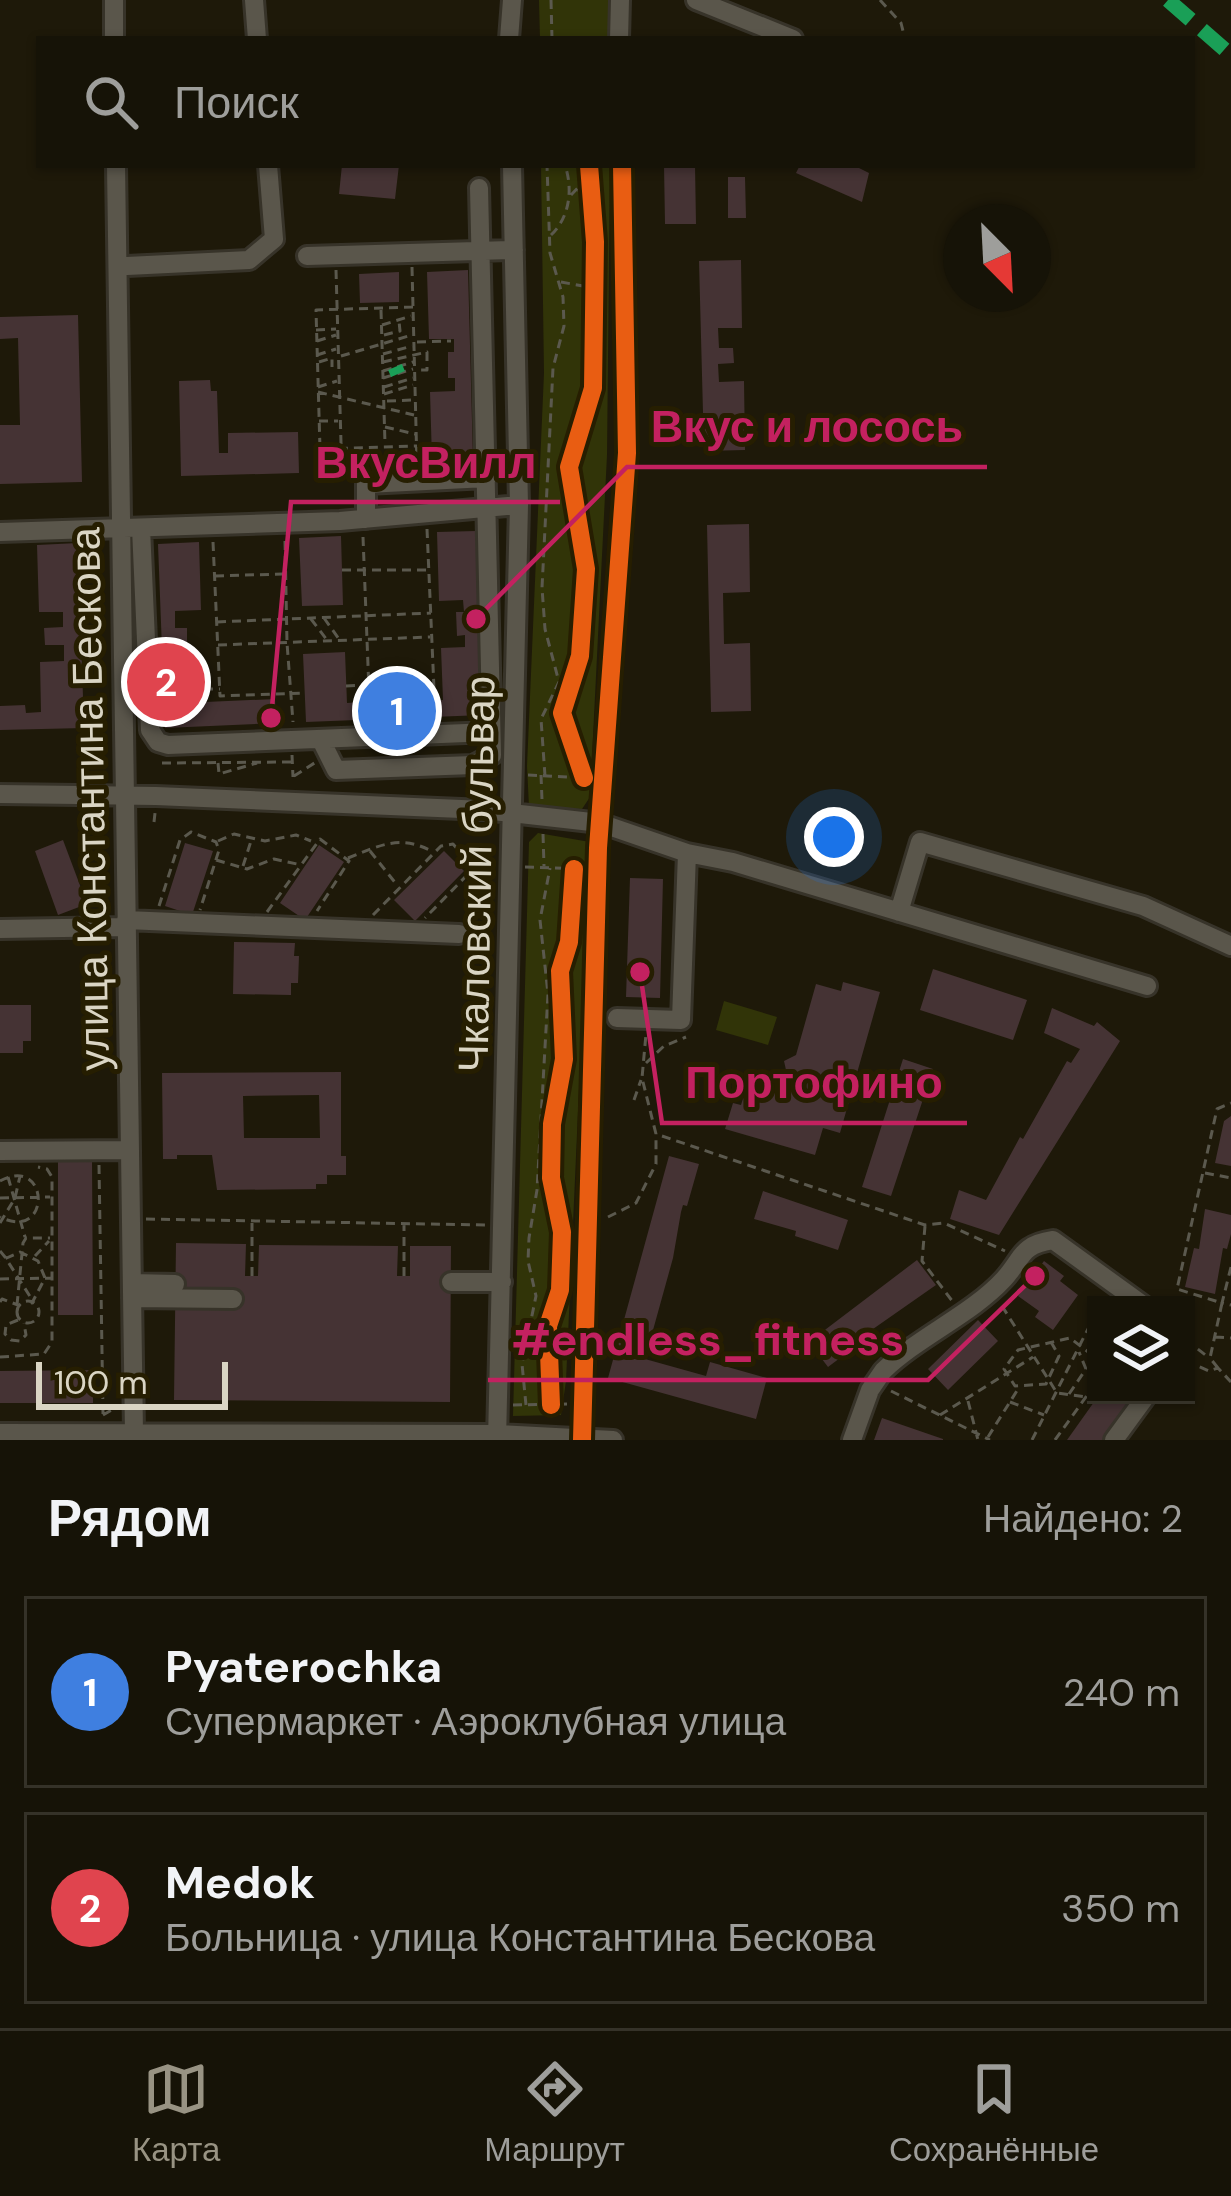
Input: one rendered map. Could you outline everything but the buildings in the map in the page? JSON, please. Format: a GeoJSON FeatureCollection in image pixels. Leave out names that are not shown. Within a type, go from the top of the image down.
{"type":"FeatureCollection","features":[{"type":"Feature","properties":{"kind":"street"},"geometry":{"type":"LineString","coordinates":[[114,0],[114,36]]}},
{"type":"Feature","properties":{"kind":"street"},"geometry":{"type":"LineString","coordinates":[[254,0],[257,36]]}},
{"type":"Feature","properties":{"kind":"street"},"geometry":{"type":"LineString","coordinates":[[509,36],[512,0]]}},
{"type":"Feature","properties":{"kind":"street"},"geometry":{"type":"LineString","coordinates":[[620,0],[620,36]]}},
{"type":"Feature","properties":{"kind":"street"},"geometry":{"type":"LineString","coordinates":[[696,0],[786,36]]}},
{"type":"Feature","properties":{"kind":"street","name":"улица Константина Бескова"},"geometry":{"type":"LineString","coordinates":[[116,168],[134,1433]]}},
{"type":"Feature","properties":{"kind":"street"},"geometry":{"type":"LineString","coordinates":[[127,266],[249,260],[274,238],[268,168]]}},
{"type":"Feature","properties":{"kind":"street","name":"Чкаловский бульвар"},"geometry":{"type":"LineString","coordinates":[[497,1437],[519,505],[512,168]]}},
{"type":"Feature","properties":{"kind":"street"},"geometry":{"type":"LineString","coordinates":[[582,1439],[600,823],[627,453],[622,168]]}},
{"type":"Feature","properties":{"kind":"street"},"geometry":{"type":"LineString","coordinates":[[324,748],[335,770],[473,765],[492,754],[479,188]]}},
{"type":"Feature","properties":{"kind":"street"},"geometry":{"type":"LineString","coordinates":[[307,256],[394,263],[514,250]]}},
{"type":"Feature","properties":{"kind":"street"},"geometry":{"type":"LineString","coordinates":[[365,527],[366,484],[487,478]]}},
{"type":"Feature","properties":{"kind":"street"},"geometry":{"type":"LineString","coordinates":[[0,532],[365,527],[519,505]]}},
{"type":"Feature","properties":{"kind":"street"},"geometry":{"type":"LineString","coordinates":[[141,528],[151,730],[158,742],[324,748],[491,732]]}},
{"type":"Feature","properties":{"kind":"street"},"geometry":{"type":"LineString","coordinates":[[0,794],[512,813],[600,823],[687,853],[733,862],[1147,986]]}},
{"type":"Feature","properties":{"kind":"street"},"geometry":{"type":"LineString","coordinates":[[899,911],[920,842],[1143,906],[1231,946]]}},
{"type":"Feature","properties":{"kind":"street"},"geometry":{"type":"LineString","coordinates":[[617,1018],[681,1020],[687,853]]}},
{"type":"Feature","properties":{"kind":"street"},"geometry":{"type":"LineString","coordinates":[[0,929],[154,921],[459,934]]}},
{"type":"Feature","properties":{"kind":"street"},"geometry":{"type":"LineString","coordinates":[[0,1151],[130,1150]]}},
{"type":"Feature","properties":{"kind":"street"},"geometry":{"type":"LineString","coordinates":[[852,1440],[870,1390],[883,1371],[1001,1282],[1030,1246],[1053,1240],[1131,1296]]}},
{"type":"Feature","properties":{"kind":"street"},"geometry":{"type":"LineString","coordinates":[[451,1282],[502,1282]]}},
{"type":"Feature","properties":{"kind":"street"},"geometry":{"type":"LineString","coordinates":[[132,1291],[175,1284]]}},
{"type":"Feature","properties":{"kind":"street"},"geometry":{"type":"LineString","coordinates":[[132,1291],[232,1299]]}},
{"type":"Feature","properties":{"kind":"street"},"geometry":{"type":"LineString","coordinates":[[1114,1440],[1140,1404]]}},
{"type":"Feature","properties":{"kind":"street"},"geometry":{"type":"LineString","coordinates":[[0,1432],[613,1440]]}},
{"type":"Feature","properties":{"kind":"path"},"geometry":{"type":"LineString","coordinates":[[551,0],[552,36]]}},
{"type":"Feature","properties":{"kind":"path"},"geometry":{"type":"LineString","coordinates":[[564,0],[565,36]]}},
{"type":"Feature","properties":{"kind":"path"},"geometry":{"type":"LineString","coordinates":[[880,0],[901,23],[904,36]]}},
{"type":"Feature","properties":{"kind":"path"},"geometry":{"type":"LineString","coordinates":[[547,168],[549,237],[568,324]]}},
{"type":"Feature","properties":{"kind":"path"},"geometry":{"type":"LineString","coordinates":[[549,237],[560,227],[571,195],[566,168]]}},
{"type":"Feature","properties":{"kind":"path"},"geometry":{"type":"LineString","coordinates":[[571,195],[587,182]]}},
{"type":"Feature","properties":{"kind":"path"},"geometry":{"type":"LineString","coordinates":[[587,182],[593,220]]}},
{"type":"Feature","properties":{"kind":"path"},"geometry":{"type":"LineString","coordinates":[[394,263],[413,307],[418,475]]}},
{"type":"Feature","properties":{"kind":"path"},"geometry":{"type":"LineString","coordinates":[[562,713],[568,679],[545,629],[552,568],[553,368],[595,265],[594,304]]}},
{"type":"Feature","properties":{"kind":"path"},"geometry":{"type":"LineString","coordinates":[[336,267],[336,367]]}},
{"type":"Feature","properties":{"kind":"path"},"geometry":{"type":"LineString","coordinates":[[559,282],[583,286]]}},
{"type":"Feature","properties":{"kind":"path"},"geometry":{"type":"LineString","coordinates":[[413,307],[316,310],[316,341],[320,449],[417,446]]}},
{"type":"Feature","properties":{"kind":"path"},"geometry":{"type":"LineString","coordinates":[[381,308],[385,447]]}},
{"type":"Feature","properties":{"kind":"path"},"geometry":{"type":"LineString","coordinates":[[382,325],[413,315]]}},
{"type":"Feature","properties":{"kind":"path"},"geometry":{"type":"LineString","coordinates":[[382,336],[400,331],[399,320]]}},
{"type":"Feature","properties":{"kind":"path"},"geometry":{"type":"LineString","coordinates":[[316,330],[338,332]]}},
{"type":"Feature","properties":{"kind":"path"},"geometry":{"type":"LineString","coordinates":[[316,341],[338,332]]}},
{"type":"Feature","properties":{"kind":"path"},"geometry":{"type":"LineString","coordinates":[[338,357],[414,334]]}},
{"type":"Feature","properties":{"kind":"path"},"geometry":{"type":"LineString","coordinates":[[326,338],[329,351]]}},
{"type":"Feature","properties":{"kind":"path"},"geometry":{"type":"LineString","coordinates":[[382,354],[414,344],[452,341]]}},
{"type":"Feature","properties":{"kind":"path"},"geometry":{"type":"LineString","coordinates":[[317,355],[338,348]]}},
{"type":"Feature","properties":{"kind":"path"},"geometry":{"type":"LineString","coordinates":[[383,362],[427,352],[427,370],[383,378]]}},
{"type":"Feature","properties":{"kind":"path"},"geometry":{"type":"LineString","coordinates":[[317,365],[332,358],[336,367],[342,477],[353,477]]}},
{"type":"Feature","properties":{"kind":"path"},"geometry":{"type":"LineString","coordinates":[[383,371],[414,362]]}},
{"type":"Feature","properties":{"kind":"path"},"geometry":{"type":"LineString","coordinates":[[317,365],[336,367]]}},
{"type":"Feature","properties":{"kind":"path"},"geometry":{"type":"LineString","coordinates":[[318,390],[339,381]]}},
{"type":"Feature","properties":{"kind":"path"},"geometry":{"type":"LineString","coordinates":[[384,387],[415,381]]}},
{"type":"Feature","properties":{"kind":"path"},"geometry":{"type":"LineString","coordinates":[[384,401],[415,381]]}},
{"type":"Feature","properties":{"kind":"path"},"geometry":{"type":"LineString","coordinates":[[318,390],[339,397],[416,400]]}},
{"type":"Feature","properties":{"kind":"path"},"geometry":{"type":"LineString","coordinates":[[384,401],[416,415]]}},
{"type":"Feature","properties":{"kind":"path"},"geometry":{"type":"LineString","coordinates":[[319,422],[340,421]]}},
{"type":"Feature","properties":{"kind":"path"},"geometry":{"type":"LineString","coordinates":[[385,427],[416,434]]}},
{"type":"Feature","properties":{"kind":"path"},"geometry":{"type":"LineString","coordinates":[[346,686],[369,688],[365,527]]}},
{"type":"Feature","properties":{"kind":"path"},"geometry":{"type":"LineString","coordinates":[[428,529],[434,686],[442,682]]}},
{"type":"Feature","properties":{"kind":"path"},"geometry":{"type":"LineString","coordinates":[[285,535],[292,703]]}},
{"type":"Feature","properties":{"kind":"path"},"geometry":{"type":"LineString","coordinates":[[213,541],[220,696],[305,693]]}},
{"type":"Feature","properties":{"kind":"path"},"geometry":{"type":"LineString","coordinates":[[342,570],[364,573],[438,566]]}},
{"type":"Feature","properties":{"kind":"path"},"geometry":{"type":"LineString","coordinates":[[200,579],[300,569]]}},
{"type":"Feature","properties":{"kind":"path"},"geometry":{"type":"LineString","coordinates":[[216,622],[431,613]]}},
{"type":"Feature","properties":{"kind":"path"},"geometry":{"type":"LineString","coordinates":[[324,618],[340,641]]}},
{"type":"Feature","properties":{"kind":"path"},"geometry":{"type":"LineString","coordinates":[[310,619],[328,641]]}},
{"type":"Feature","properties":{"kind":"path"},"geometry":{"type":"LineString","coordinates":[[217,646],[431,637]]}},
{"type":"Feature","properties":{"kind":"path"},"geometry":{"type":"LineString","coordinates":[[542,808],[541,719],[568,679]]}},
{"type":"Feature","properties":{"kind":"path"},"geometry":{"type":"LineString","coordinates":[[204,689],[220,688]]}},
{"type":"Feature","properties":{"kind":"path"},"geometry":{"type":"LineString","coordinates":[[162,763],[292,763],[292,777],[324,748]]}},
{"type":"Feature","properties":{"kind":"path"},"geometry":{"type":"LineString","coordinates":[[218,763],[219,774],[259,763]]}},
{"type":"Feature","properties":{"kind":"path"},"geometry":{"type":"LineString","coordinates":[[528,775],[584,772]]}},
{"type":"Feature","properties":{"kind":"path"},"geometry":{"type":"LineString","coordinates":[[93,807],[93,821]]}},
{"type":"Feature","properties":{"kind":"path"},"geometry":{"type":"LineString","coordinates":[[154,822],[155,813]]}},
{"type":"Feature","properties":{"kind":"path"},"geometry":{"type":"LineString","coordinates":[[154,921],[183,834],[191,832],[216,842],[234,834],[269,841],[296,836],[314,843]]}},
{"type":"Feature","properties":{"kind":"path"},"geometry":{"type":"LineString","coordinates":[[526,1405],[522,1364],[536,1296],[528,1261],[537,1190],[548,994],[540,920],[547,868],[543,834]]}},
{"type":"Feature","properties":{"kind":"path"},"geometry":{"type":"LineString","coordinates":[[243,868],[252,839]]}},
{"type":"Feature","properties":{"kind":"path"},"geometry":{"type":"LineString","coordinates":[[258,926],[314,843],[323,840],[348,858],[349,864],[305,928]]}},
{"type":"Feature","properties":{"kind":"path"},"geometry":{"type":"LineString","coordinates":[[348,858],[402,840],[435,853]]}},
{"type":"Feature","properties":{"kind":"path"},"geometry":{"type":"LineString","coordinates":[[195,923],[219,850],[216,842]]}},
{"type":"Feature","properties":{"kind":"path"},"geometry":{"type":"LineString","coordinates":[[358,930],[446,843],[453,844],[474,868],[411,932]]}},
{"type":"Feature","properties":{"kind":"path"},"geometry":{"type":"LineString","coordinates":[[368,850],[400,888]]}},
{"type":"Feature","properties":{"kind":"path"},"geometry":{"type":"LineString","coordinates":[[216,860],[243,868],[258,868],[280,858],[299,865]]}},
{"type":"Feature","properties":{"kind":"path"},"geometry":{"type":"LineString","coordinates":[[525,867],[582,869],[573,893]]}},
{"type":"Feature","properties":{"kind":"path"},"geometry":{"type":"LineString","coordinates":[[555,1195],[550,1153],[555,1093],[564,1059],[559,985],[565,957]]}},
{"type":"Feature","properties":{"kind":"path"},"geometry":{"type":"LineString","coordinates":[[634,1100],[645,1065],[647,1019]]}},
{"type":"Feature","properties":{"kind":"path"},"geometry":{"type":"LineString","coordinates":[[645,1065],[664,1046],[685,1040],[688,1025],[681,1020]]}},
{"type":"Feature","properties":{"kind":"path"},"geometry":{"type":"LineString","coordinates":[[608,1217],[636,1203],[656,1164],[656,1134],[642,1078]]}},
{"type":"Feature","properties":{"kind":"path"},"geometry":{"type":"LineString","coordinates":[[1231,1103],[1217,1109],[1177,1289],[1231,1305]]}},
{"type":"Feature","properties":{"kind":"path"},"geometry":{"type":"LineString","coordinates":[[662,1136],[925,1225],[944,1223],[1018,1257]]}},
{"type":"Feature","properties":{"kind":"path"},"geometry":{"type":"LineString","coordinates":[[99,1150],[103,1414],[121,1402]]}},
{"type":"Feature","properties":{"kind":"path"},"geometry":{"type":"LineString","coordinates":[[0,1357],[44,1354],[52,1342],[50,1172],[23,1167]]}},
{"type":"Feature","properties":{"kind":"path"},"geometry":{"type":"LineString","coordinates":[[1203,1172],[1231,1178]]}},
{"type":"Feature","properties":{"kind":"path"},"geometry":{"type":"LineString","coordinates":[[8,1176],[26,1238],[20,1252],[18,1305],[27,1330],[15,1341],[8,1337]]}},
{"type":"Feature","properties":{"kind":"path"},"geometry":{"type":"LineString","coordinates":[[0,1181],[20,1176],[34,1183],[39,1198],[34,1213],[20,1222],[1,1220],[15,1198],[20,1176]]}},
{"type":"Feature","properties":{"kind":"path"},"geometry":{"type":"LineString","coordinates":[[0,1198],[52,1197]]}},
{"type":"Feature","properties":{"kind":"path"},"geometry":{"type":"LineString","coordinates":[[144,1219],[491,1225]]}},
{"type":"Feature","properties":{"kind":"path"},"geometry":{"type":"LineString","coordinates":[[252,1221],[252,1276]]}},
{"type":"Feature","properties":{"kind":"path"},"geometry":{"type":"LineString","coordinates":[[404,1223],[404,1276]]}},
{"type":"Feature","properties":{"kind":"path"},"geometry":{"type":"LineString","coordinates":[[925,1225],[922,1261],[960,1312]]}},
{"type":"Feature","properties":{"kind":"path"},"geometry":{"type":"LineString","coordinates":[[26,1238],[52,1238]]}},
{"type":"Feature","properties":{"kind":"path"},"geometry":{"type":"LineString","coordinates":[[34,1257],[52,1238]]}},
{"type":"Feature","properties":{"kind":"path"},"geometry":{"type":"LineString","coordinates":[[0,1251],[38,1314]]}},
{"type":"Feature","properties":{"kind":"path"},"geometry":{"type":"LineString","coordinates":[[2,1259],[20,1252],[34,1257],[45,1278]]}},
{"type":"Feature","properties":{"kind":"path"},"geometry":{"type":"LineString","coordinates":[[1210,1358],[1231,1267]]}},
{"type":"Feature","properties":{"kind":"path"},"geometry":{"type":"LineString","coordinates":[[32,1303],[45,1278]]}},
{"type":"Feature","properties":{"kind":"path"},"geometry":{"type":"LineString","coordinates":[[0,1279],[52,1278]]}},
{"type":"Feature","properties":{"kind":"path"},"geometry":{"type":"LineString","coordinates":[[1,1299],[18,1305],[32,1303]]}},
{"type":"Feature","properties":{"kind":"path"},"geometry":{"type":"LineString","coordinates":[[547,1346],[555,1304]]}},
{"type":"Feature","properties":{"kind":"path"},"geometry":{"type":"LineString","coordinates":[[1002,1306],[1057,1393]]}},
{"type":"Feature","properties":{"kind":"path"},"geometry":{"type":"LineString","coordinates":[[38,1314],[52,1314]]}},
{"type":"Feature","properties":{"kind":"path"},"geometry":{"type":"LineString","coordinates":[[6,1325],[35,1321],[38,1314]]}},
{"type":"Feature","properties":{"kind":"path"},"geometry":{"type":"LineString","coordinates":[[0,1320],[8,1337]]}},
{"type":"Feature","properties":{"kind":"path"},"geometry":{"type":"LineString","coordinates":[[1032,1440],[1087,1331]]}},
{"type":"Feature","properties":{"kind":"path"},"geometry":{"type":"LineString","coordinates":[[0,1344],[8,1337]]}},
{"type":"Feature","properties":{"kind":"path"},"geometry":{"type":"LineString","coordinates":[[1214,1337],[1231,1338]]}},
{"type":"Feature","properties":{"kind":"path"},"geometry":{"type":"LineString","coordinates":[[1019,1388],[1004,1367],[1013,1353],[1070,1338],[1087,1353]]}},
{"type":"Feature","properties":{"kind":"path"},"geometry":{"type":"LineString","coordinates":[[1019,1388],[1043,1386],[1048,1379],[1059,1356],[1051,1342]]}},
{"type":"Feature","properties":{"kind":"path"},"geometry":{"type":"LineString","coordinates":[[1195,1347],[1231,1382]]}},
{"type":"Feature","properties":{"kind":"path"},"geometry":{"type":"LineString","coordinates":[[1069,1394],[1086,1369],[1079,1348]]}},
{"type":"Feature","properties":{"kind":"path"},"geometry":{"type":"LineString","coordinates":[[940,1415],[1034,1356]]}},
{"type":"Feature","properties":{"kind":"path"},"geometry":{"type":"LineString","coordinates":[[1195,1365],[1209,1371],[1231,1365]]}},
{"type":"Feature","properties":{"kind":"path"},"geometry":{"type":"LineString","coordinates":[[513,1405],[561,1404],[552,1383]]}},
{"type":"Feature","properties":{"kind":"path"},"geometry":{"type":"LineString","coordinates":[[904,1397],[989,1439],[1019,1388]]}},
{"type":"Feature","properties":{"kind":"path"},"geometry":{"type":"LineString","coordinates":[[1054,1440],[1086,1396],[1057,1393]]}},
{"type":"Feature","properties":{"kind":"path"},"geometry":{"type":"LineString","coordinates":[[968,1398],[977,1437]]}},
{"type":"Feature","properties":{"kind":"path"},"geometry":{"type":"LineString","coordinates":[[1010,1402],[1046,1416]]}},
{"type":"Feature","properties":{"kind":"path"},"geometry":{"type":"LineString","coordinates":[[961,1440],[968,1429]]}},
{"type":"Feature","properties":{"kind":"green space"},"geometry":{"type":"Polygon","coordinates":[[[539,0],[612,0],[612,36],[540,36],[539,0]]]}},
{"type":"Feature","properties":{"kind":"green space"},"geometry":{"type":"Polygon","coordinates":[[[541,168],[610,168],[607,455],[590,797],[582,809],[529,807],[544,373],[541,168]]]}},
{"type":"Feature","properties":{"kind":"green space"},"geometry":{"type":"Polygon","coordinates":[[[538,833],[590,842],[566,1381],[561,1415],[513,1416],[529,842],[538,833]]]}},
{"type":"Feature","properties":{"kind":"green space"},"geometry":{"type":"Polygon","coordinates":[[[724,1001],[777,1017],[768,1045],[716,1030],[724,1001]]]}},
{"type":"Feature","properties":{"kind":"marked path"},"geometry":{"type":"LineString","coordinates":[[1168,0],[1231,55]]}},
{"type":"Feature","properties":{"kind":"marked path"},"geometry":{"type":"LineString","coordinates":[[395,367],[398,374]]}},
{"type":"Feature","properties":{"kind":"cycle path"},"geometry":{"type":"LineString","coordinates":[[584,778],[562,713],[580,656],[586,569],[569,467],[593,388],[595,242],[589,168]]}},
{"type":"Feature","properties":{"kind":"cycle path"},"geometry":{"type":"LineString","coordinates":[[582,1440],[598,848],[627,453],[622,168]]}},
{"type":"Feature","properties":{"kind":"cycle path"},"geometry":{"type":"LineString","coordinates":[[551,1405],[548,1326],[560,1290],[562,1232],[551,1178],[552,1124],[564,1059],[560,971],[569,942],[574,869]]}},
{"type":"Feature","properties":{"kind":"place","name":"Вкус и лосось"},"geometry":{"type":"Point","coordinates":[476,619]}},
{"type":"Feature","properties":{"kind":"place","name":"Medok"},"geometry":{"type":"Point","coordinates":[166,682]}},
{"type":"Feature","properties":{"kind":"place","name":"Pyaterochka"},"geometry":{"type":"Point","coordinates":[397,711]}},
{"type":"Feature","properties":{"kind":"place","name":"ВкусВилл"},"geometry":{"type":"Point","coordinates":[271,718]}},
{"type":"Feature","properties":{"kind":"place","name":"Портофино"},"geometry":{"type":"Point","coordinates":[640,972]}},
{"type":"Feature","properties":{"kind":"place","name":"#endless_fitness"},"geometry":{"type":"Point","coordinates":[1035,1276]}}]}
